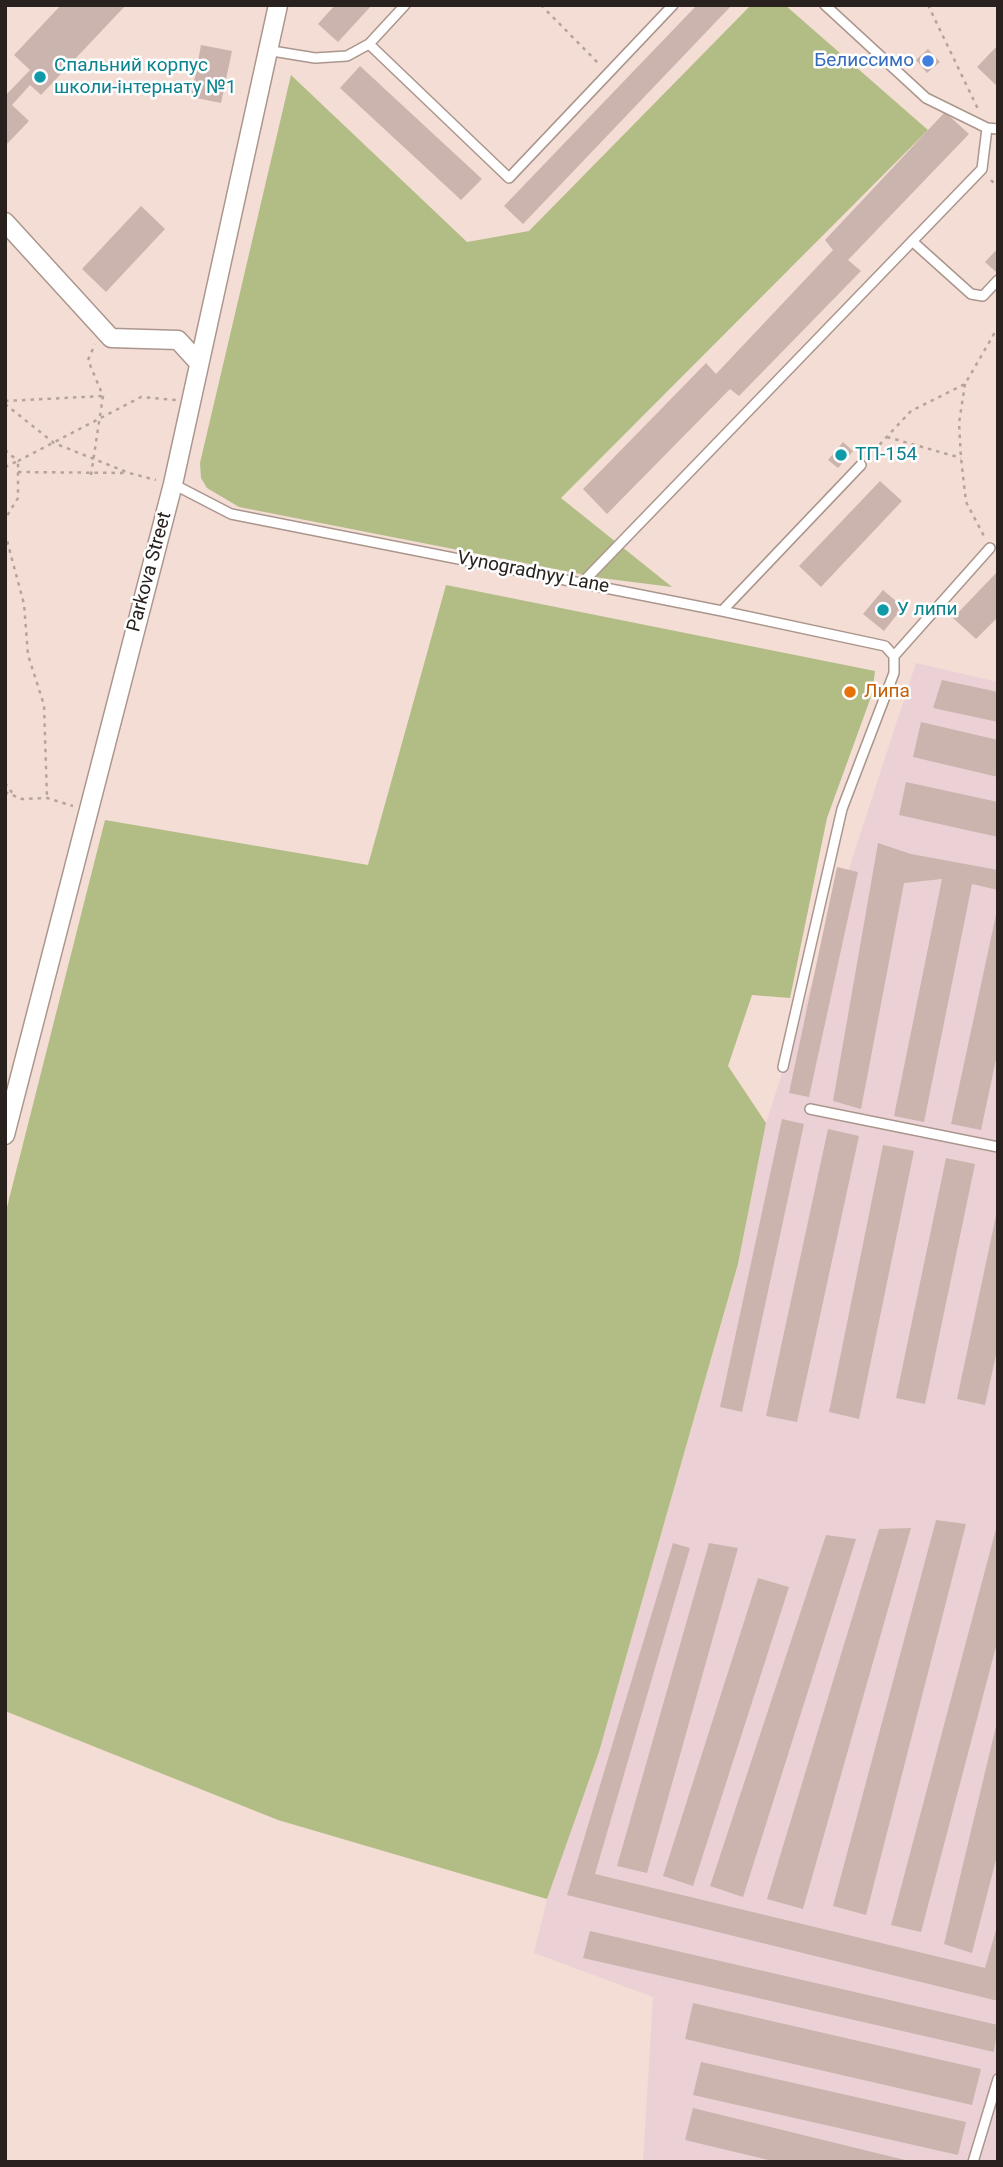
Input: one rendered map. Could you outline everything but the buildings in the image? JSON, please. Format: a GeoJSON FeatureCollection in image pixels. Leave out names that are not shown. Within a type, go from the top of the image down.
{"type":"FeatureCollection","features":[{"type":"Feature","properties":{"kind":"street","name":"Parkova Street"},"geometry":{"type":"LineString","coordinates":[[5,1135],[25,1067],[87,810],[173,484],[278,5]]}},
{"type":"Feature","properties":{"kind":"street"},"geometry":{"type":"LineString","coordinates":[[5,222],[111,338],[178,340],[198,362]]}},
{"type":"Feature","properties":{"kind":"lane"},"geometry":{"type":"LineString","coordinates":[[266,50],[315,58],[347,56],[369,44],[405,5]]}},
{"type":"Feature","properties":{"kind":"lane"},"geometry":{"type":"LineString","coordinates":[[369,44],[509,177],[673,5]]}},
{"type":"Feature","properties":{"kind":"lane"},"geometry":{"type":"LineString","coordinates":[[825,5],[926,98],[987,128],[998,128]]}},
{"type":"Feature","properties":{"kind":"lane"},"geometry":{"type":"LineString","coordinates":[[582,583],[982,169],[987,128]]}},
{"type":"Feature","properties":{"kind":"lane"},"geometry":{"type":"LineString","coordinates":[[912,241],[971,294],[983,296],[998,280]]}},
{"type":"Feature","properties":{"kind":"lane"},"geometry":{"type":"LineString","coordinates":[[722,611],[861,465]]}},
{"type":"Feature","properties":{"kind":"lane","name":"Vynogradnyy Lane"},"geometry":{"type":"LineString","coordinates":[[173,484],[231,514],[722,611],[885,646],[894,656]]}},
{"type":"Feature","properties":{"kind":"lane"},"geometry":{"type":"LineString","coordinates":[[783,1068],[842,809],[894,673],[894,656],[990,548]]}},
{"type":"Feature","properties":{"kind":"lane"},"geometry":{"type":"LineString","coordinates":[[810,1109],[998,1147]]}},
{"type":"Feature","properties":{"kind":"lane"},"geometry":{"type":"LineString","coordinates":[[973,2162],[998,2079]]}},
{"type":"Feature","properties":{"kind":"path"},"geometry":{"type":"LineString","coordinates":[[541,5],[608,74]]}},
{"type":"Feature","properties":{"kind":"path"},"geometry":{"type":"LineString","coordinates":[[928,5],[987,128]]}},
{"type":"Feature","properties":{"kind":"path"},"geometry":{"type":"LineString","coordinates":[[990,548],[967,502],[959,423],[965,384],[998,327]]}},
{"type":"Feature","properties":{"kind":"path"},"geometry":{"type":"LineString","coordinates":[[91,475],[103,396],[88,360],[92,345],[111,338]]}},
{"type":"Feature","properties":{"kind":"path"},"geometry":{"type":"LineString","coordinates":[[861,465],[911,411],[965,384]]}},
{"type":"Feature","properties":{"kind":"path"},"geometry":{"type":"LineString","coordinates":[[5,403],[103,396]]}},
{"type":"Feature","properties":{"kind":"path"},"geometry":{"type":"LineString","coordinates":[[5,467],[141,397],[190,402]]}},
{"type":"Feature","properties":{"kind":"path"},"geometry":{"type":"LineString","coordinates":[[5,403],[54,443],[129,473],[173,484]]}},
{"type":"Feature","properties":{"kind":"path"},"geometry":{"type":"LineString","coordinates":[[887,437],[961,458]]}},
{"type":"Feature","properties":{"kind":"path"},"geometry":{"type":"LineString","coordinates":[[5,450],[18,461],[18,498],[5,519]]}},
{"type":"Feature","properties":{"kind":"path"},"geometry":{"type":"LineString","coordinates":[[18,472],[91,475],[129,473]]}},
{"type":"Feature","properties":{"kind":"path"},"geometry":{"type":"LineString","coordinates":[[5,533],[24,604],[27,655],[44,705],[47,798]]}},
{"type":"Feature","properties":{"kind":"path"},"geometry":{"type":"LineString","coordinates":[[5,783],[13,794]]}},
{"type":"Feature","properties":{"kind":"path"},"geometry":{"type":"LineString","coordinates":[[5,792],[22,799],[47,798],[87,810]]}},
{"type":"Feature","properties":{"kind":"shaded area"},"geometry":{"type":"Polygon","coordinates":[[[916,663],[998,682],[998,2162],[643,2162],[653,1997],[534,1953],[547,1899],[599,1752],[738,1265],[766,1123],[916,663]]]}},
{"type":"Feature","properties":{"kind":"green space"},"geometry":{"type":"Polygon","coordinates":[[[751,5],[785,5],[928,130],[561,498],[672,587],[601,578],[239,507],[207,488],[201,478],[200,463],[291,75],[467,242],[529,231],[751,5]]]}},
{"type":"Feature","properties":{"kind":"green space"},"geometry":{"type":"Polygon","coordinates":[[[446,585],[875,671],[872,694],[827,818],[790,998],[752,995],[728,1066],[766,1123],[738,1264],[599,1752],[547,1899],[278,1820],[5,1711],[5,1215],[105,820],[368,865],[446,585]]]}},
{"type":"Feature","properties":{"kind":"place","name":"Белиссимо"},"geometry":{"type":"Point","coordinates":[928,61]}},
{"type":"Feature","properties":{"kind":"place","name":"Спальний корпус школи-інтернату №1"},"geometry":{"type":"Point","coordinates":[40,77]}},
{"type":"Feature","properties":{"kind":"place","name":"ТП-154"},"geometry":{"type":"Point","coordinates":[841,455]}},
{"type":"Feature","properties":{"kind":"place","name":"У липи"},"geometry":{"type":"Point","coordinates":[883,610]}},
{"type":"Feature","properties":{"kind":"place","name":"Липа"},"geometry":{"type":"Point","coordinates":[850,692]}}]}
